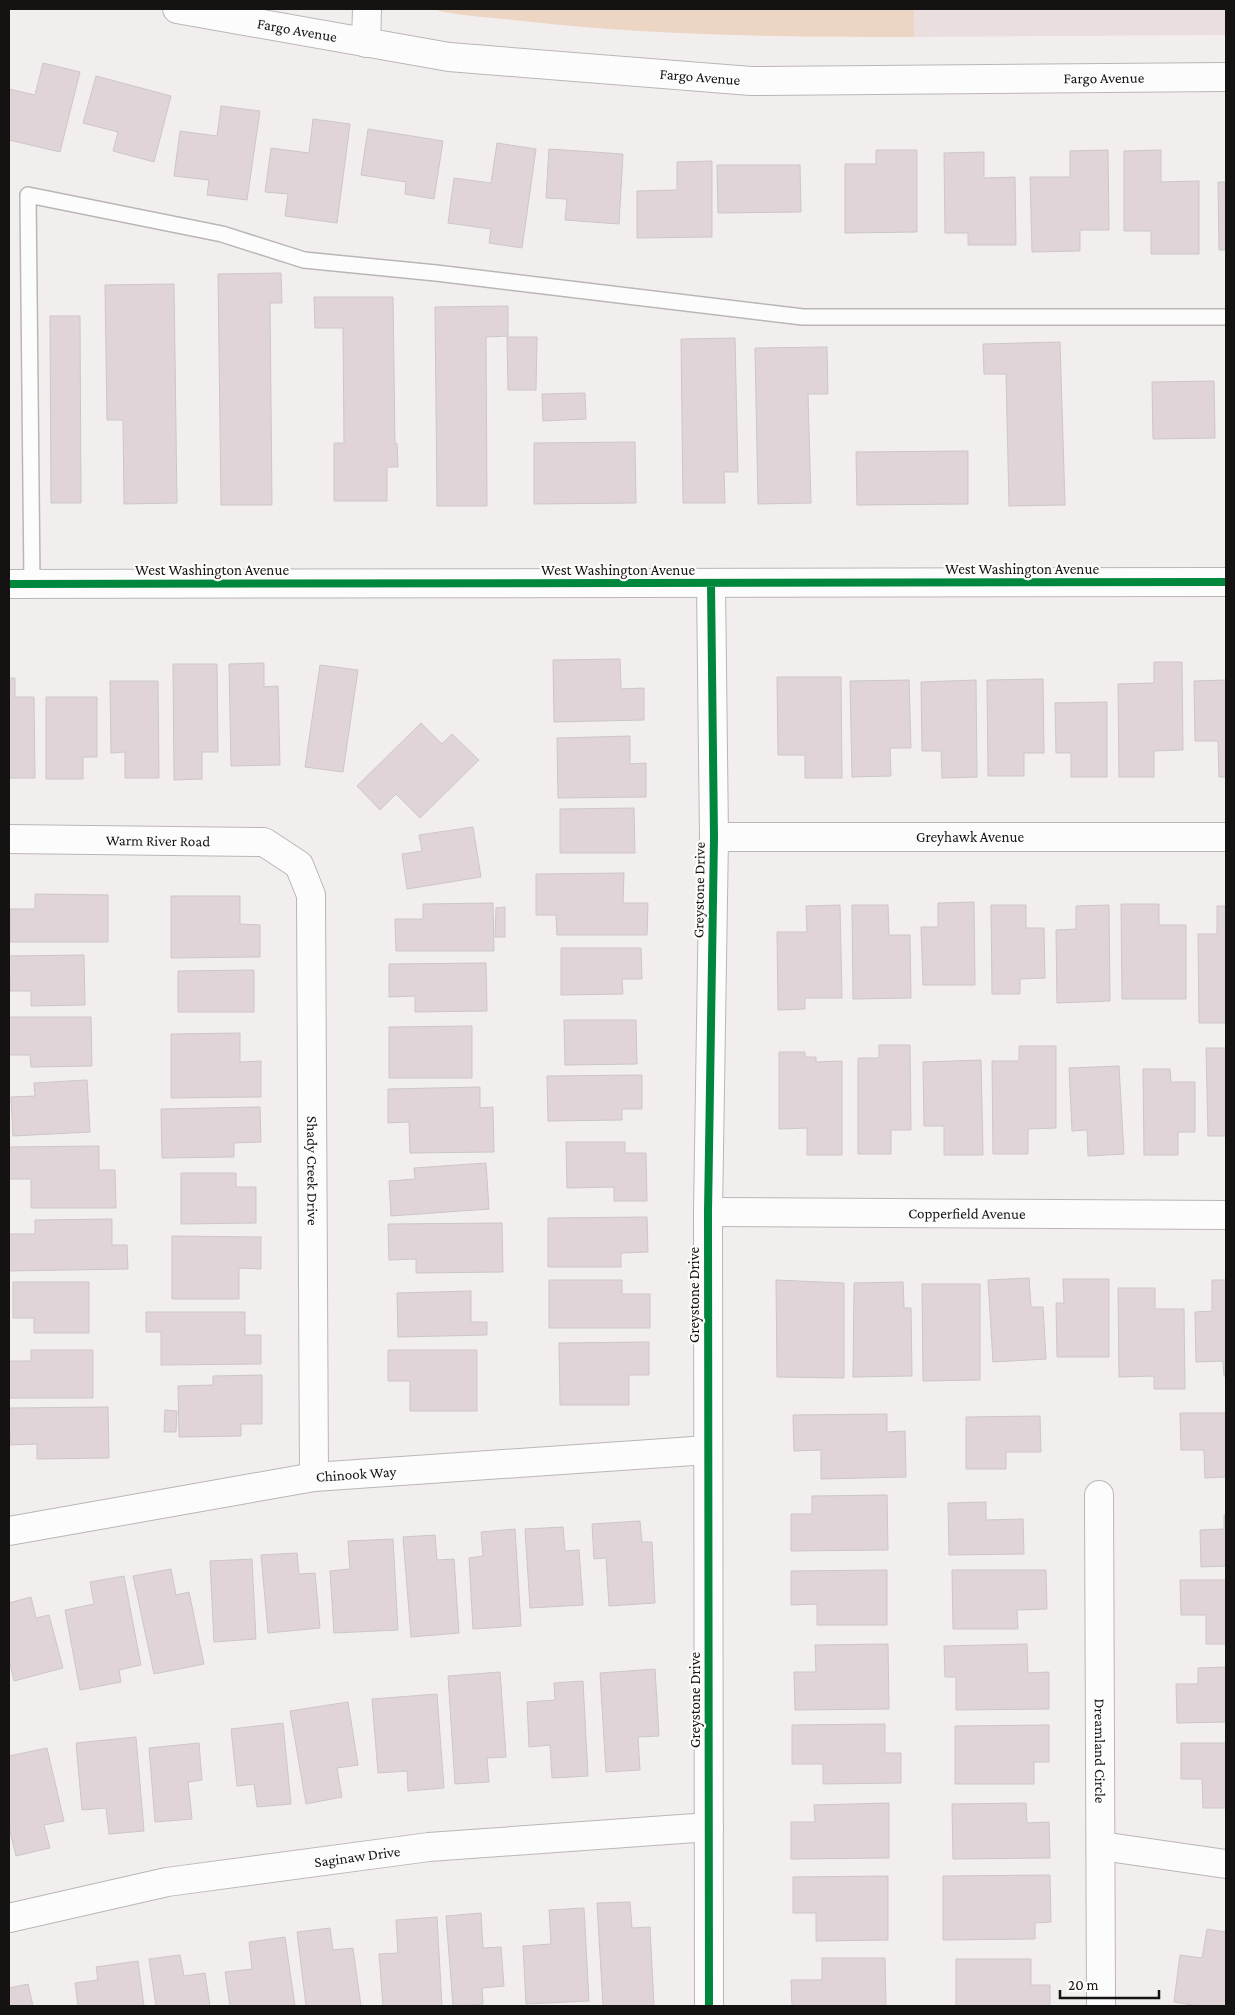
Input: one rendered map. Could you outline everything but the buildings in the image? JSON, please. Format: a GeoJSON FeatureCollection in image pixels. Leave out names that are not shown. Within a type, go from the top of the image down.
{"type":"FeatureCollection","features":[{"type":"Feature","properties":{"kind":"street","name":"Fargo Avenue"},"geometry":{"type":"LineString","coordinates":[[177,9],[449,57],[751,82],[1226,78]]}},
{"type":"Feature","properties":{"kind":"street"},"geometry":{"type":"LineString","coordinates":[[366,43],[367,9]]}},
{"type":"Feature","properties":{"kind":"street","name":"West Washington Avenue"},"geometry":{"type":"LineString","coordinates":[[21,584],[1226,582]]}},
{"type":"Feature","properties":{"kind":"street","name":"Greystone Drive"},"geometry":{"type":"LineString","coordinates":[[709,2006],[708,1212],[714,837],[711,584]]}},
{"type":"Feature","properties":{"kind":"street","name":"Greyhawk Avenue"},"geometry":{"type":"LineString","coordinates":[[714,837],[1226,837]]}},
{"type":"Feature","properties":{"kind":"street","name":"Warm River Road"},"geometry":{"type":"LineString","coordinates":[[9,839],[264,842],[299,865]]}},
{"type":"Feature","properties":{"kind":"street","name":"Shady Creek Drive"},"geometry":{"type":"LineString","coordinates":[[299,865],[311,895],[314,1478]]}},
{"type":"Feature","properties":{"kind":"street","name":"Copperfield Avenue"},"geometry":{"type":"LineString","coordinates":[[708,1212],[1226,1215]]}},
{"type":"Feature","properties":{"kind":"street","name":"Chinook Way"},"geometry":{"type":"LineString","coordinates":[[9,1531],[314,1478],[708,1450]]}},
{"type":"Feature","properties":{"kind":"street","name":"Dreamland Circle"},"geometry":{"type":"LineString","coordinates":[[1099,1495],[1102,2006]]}},
{"type":"Feature","properties":{"kind":"street","name":"Saginaw Drive"},"geometry":{"type":"LineString","coordinates":[[9,1918],[167,1882],[429,1847],[709,1827]]}},
{"type":"Feature","properties":{"kind":"street"},"geometry":{"type":"LineString","coordinates":[[1101,1846],[1226,1864]]}},
{"type":"Feature","properties":{"kind":"lane"},"geometry":{"type":"LineString","coordinates":[[21,584],[28,195],[222,234],[304,260],[436,273],[803,317],[1226,317]]}},
{"type":"Feature","properties":{"kind":"shaded area"},"geometry":{"type":"Polygon","coordinates":[[[433,9],[914,9],[914,37],[669,33],[572,26],[477,16],[433,9]]]}},
{"type":"Feature","properties":{"kind":"shaded area"},"geometry":{"type":"Polygon","coordinates":[[[914,9],[1226,9],[1226,35],[914,37],[914,9]]]}},
{"type":"Feature","properties":{"kind":"cycle path"},"geometry":{"type":"LineString","coordinates":[[9,584],[1226,582]]}},
{"type":"Feature","properties":{"kind":"cycle path"},"geometry":{"type":"LineString","coordinates":[[709,2006],[708,1212],[714,837],[711,584]]}}]}
